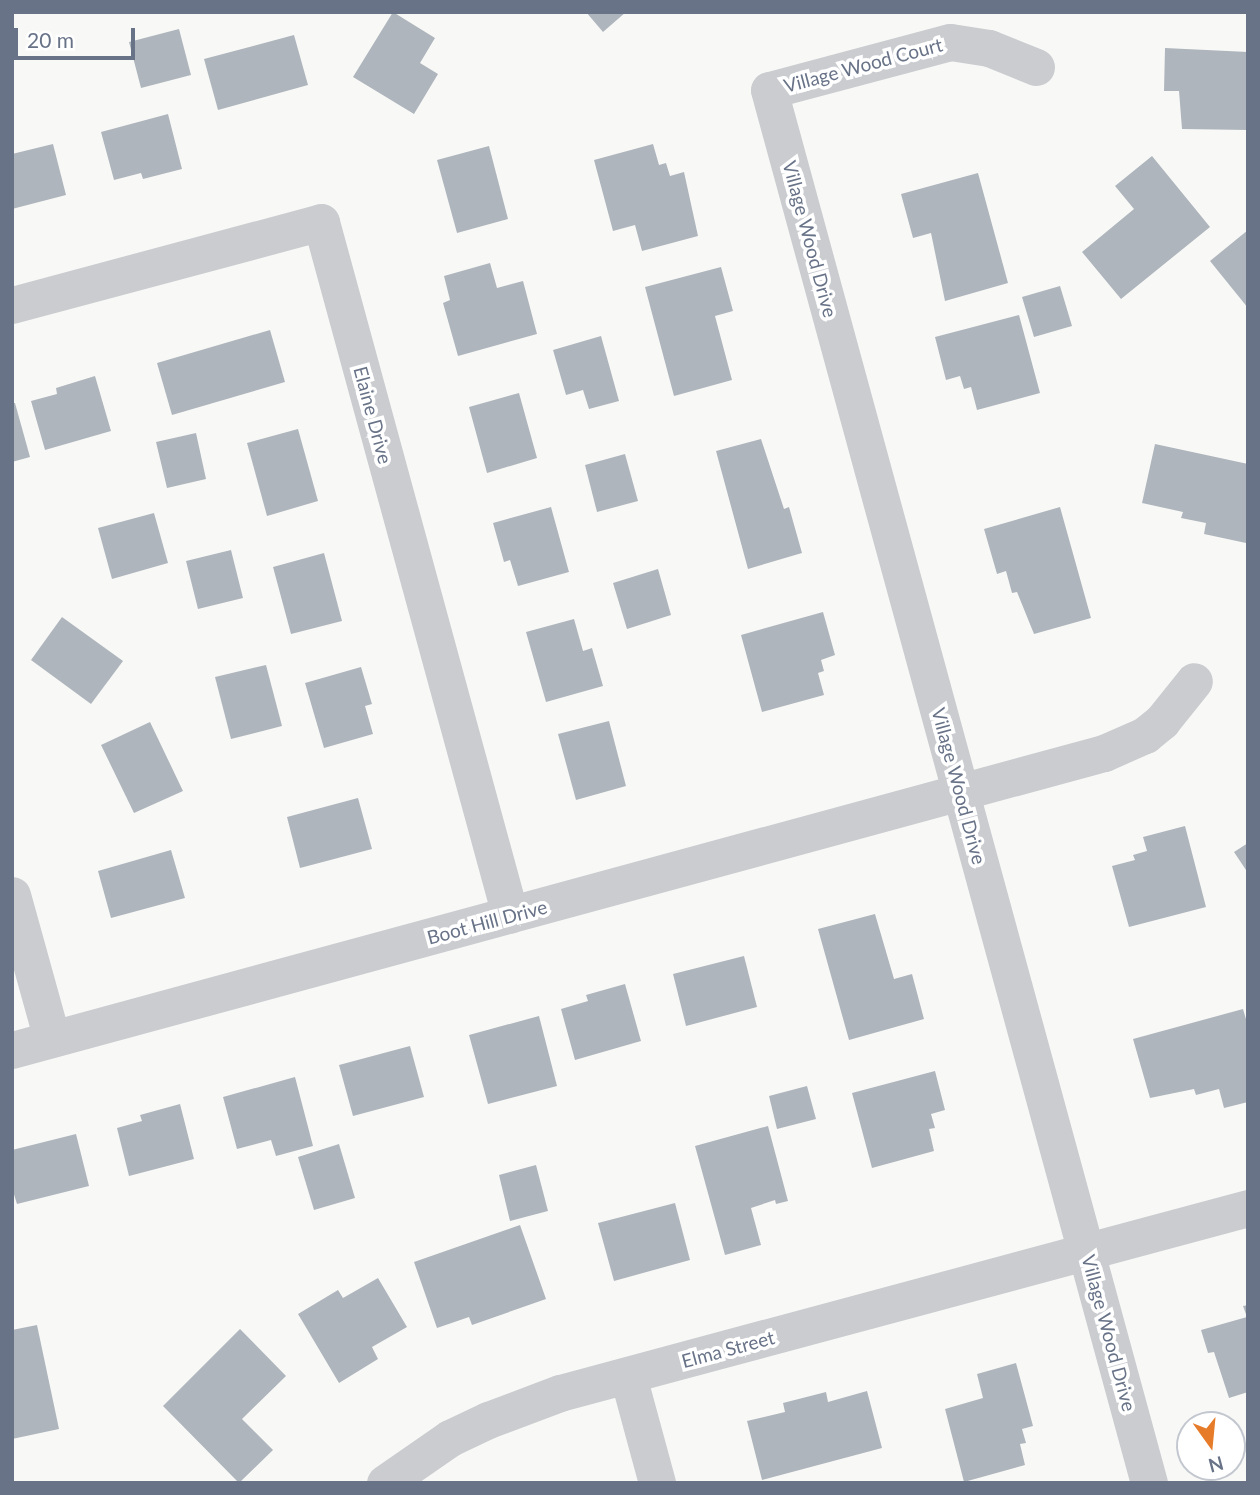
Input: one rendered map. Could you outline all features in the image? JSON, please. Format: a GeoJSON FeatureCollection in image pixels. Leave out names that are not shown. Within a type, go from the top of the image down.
{"type":"FeatureCollection","features":[{"type":"Feature","properties":{"kind":"street","name":"Village Wood Court"},"geometry":{"type":"LineString","coordinates":[[769,90],[950,42],[989,48],[1036,67]]}},
{"type":"Feature","properties":{"kind":"street","name":"Village Wood Drive"},"geometry":{"type":"LineString","coordinates":[[769,90],[1149,1483]]}},
{"type":"Feature","properties":{"kind":"street","name":"Elaine Drive"},"geometry":{"type":"LineString","coordinates":[[12,305],[321,222],[510,915]]}},
{"type":"Feature","properties":{"kind":"street","name":"Boot Hill Drive"},"geometry":{"type":"LineString","coordinates":[[12,1050],[961,793],[1125,745],[1162,721],[1194,681]]}},
{"type":"Feature","properties":{"kind":"street"},"geometry":{"type":"LineString","coordinates":[[12,895],[52,1039]]}},
{"type":"Feature","properties":{"kind":"street","name":"Elma Street"},"geometry":{"type":"LineString","coordinates":[[385,1483],[450,1438],[488,1420],[560,1394],[1248,1208]]}},
{"type":"Feature","properties":{"kind":"street"},"geometry":{"type":"LineString","coordinates":[[628,1376],[657,1483]]}},
{"type":"Feature","properties":{"kind":"building"},"geometry":{"type":"Polygon","coordinates":[[[393,12],[435,38],[420,63],[438,74],[414,114],[353,77],[393,12]]]}},
{"type":"Feature","properties":{"kind":"building"},"geometry":{"type":"Polygon","coordinates":[[[586,12],[626,12],[603,32],[586,12]]]}},
{"type":"Feature","properties":{"kind":"building"},"geometry":{"type":"Polygon","coordinates":[[[179,29],[191,75],[141,88],[129,42],[179,29]]]}},
{"type":"Feature","properties":{"kind":"building"},"geometry":{"type":"Polygon","coordinates":[[[294,35],[308,85],[218,110],[204,59],[294,35]]]}},
{"type":"Feature","properties":{"kind":"building"},"geometry":{"type":"Polygon","coordinates":[[[1165,48],[1248,52],[1248,130],[1182,129],[1179,91],[1164,91],[1165,48]]]}},
{"type":"Feature","properties":{"kind":"building"},"geometry":{"type":"Polygon","coordinates":[[[168,114],[182,169],[143,179],[141,173],[114,180],[101,132],[168,114]]]}},
{"type":"Feature","properties":{"kind":"building"},"geometry":{"type":"Polygon","coordinates":[[[53,144],[66,195],[12,209],[12,154],[53,144]]]}},
{"type":"Feature","properties":{"kind":"building"},"geometry":{"type":"Polygon","coordinates":[[[653,144],[659,165],[666,163],[670,176],[684,172],[698,236],[642,251],[635,225],[613,231],[594,160],[653,144]]]}},
{"type":"Feature","properties":{"kind":"building"},"geometry":{"type":"Polygon","coordinates":[[[489,146],[508,219],[457,233],[437,160],[489,146]]]}},
{"type":"Feature","properties":{"kind":"building"},"geometry":{"type":"Polygon","coordinates":[[[1152,156],[1210,227],[1121,299],[1082,252],[1134,209],[1115,186],[1152,156]]]}},
{"type":"Feature","properties":{"kind":"building"},"geometry":{"type":"Polygon","coordinates":[[[978,173],[1008,283],[945,301],[931,233],[913,238],[901,194],[978,173]]]}},
{"type":"Feature","properties":{"kind":"building"},"geometry":{"type":"Polygon","coordinates":[[[1248,230],[1248,308],[1210,261],[1248,230]]]}},
{"type":"Feature","properties":{"kind":"building"},"geometry":{"type":"Polygon","coordinates":[[[490,263],[497,288],[523,281],[537,334],[458,356],[443,303],[450,300],[444,276],[490,263]]]}},
{"type":"Feature","properties":{"kind":"building"},"geometry":{"type":"Polygon","coordinates":[[[721,267],[733,311],[715,316],[732,380],[674,396],[645,287],[721,267]]]}},
{"type":"Feature","properties":{"kind":"building"},"geometry":{"type":"Polygon","coordinates":[[[1060,286],[1072,326],[1034,337],[1022,297],[1060,286]]]}},
{"type":"Feature","properties":{"kind":"building"},"geometry":{"type":"Polygon","coordinates":[[[1019,315],[1040,393],[977,410],[971,387],[964,389],[960,376],[946,380],[935,337],[1019,315]]]}},
{"type":"Feature","properties":{"kind":"building"},"geometry":{"type":"Polygon","coordinates":[[[270,330],[285,382],[172,415],[157,363],[270,330]]]}},
{"type":"Feature","properties":{"kind":"building"},"geometry":{"type":"Polygon","coordinates":[[[601,336],[619,401],[589,409],[583,390],[566,395],[553,350],[601,336]]]}},
{"type":"Feature","properties":{"kind":"building"},"geometry":{"type":"Polygon","coordinates":[[[95,376],[111,431],[45,450],[31,401],[57,394],[56,388],[95,376]]]}},
{"type":"Feature","properties":{"kind":"building"},"geometry":{"type":"Polygon","coordinates":[[[519,393],[537,458],[487,473],[469,407],[519,393]]]}},
{"type":"Feature","properties":{"kind":"building"},"geometry":{"type":"Polygon","coordinates":[[[12,403],[15,403],[30,457],[12,462],[12,403]]]}},
{"type":"Feature","properties":{"kind":"building"},"geometry":{"type":"Polygon","coordinates":[[[298,429],[318,501],[267,516],[247,443],[298,429]]]}},
{"type":"Feature","properties":{"kind":"building"},"geometry":{"type":"Polygon","coordinates":[[[196,433],[206,479],[167,488],[156,442],[196,433]]]}},
{"type":"Feature","properties":{"kind":"building"},"geometry":{"type":"Polygon","coordinates":[[[761,439],[784,509],[789,507],[802,553],[748,569],[716,451],[761,439]]]}},
{"type":"Feature","properties":{"kind":"building"},"geometry":{"type":"Polygon","coordinates":[[[1155,444],[1248,464],[1246,543],[1204,534],[1206,523],[1181,518],[1183,512],[1142,503],[1155,444]]]}},
{"type":"Feature","properties":{"kind":"building"},"geometry":{"type":"Polygon","coordinates":[[[625,454],[638,501],[597,512],[585,465],[625,454]]]}},
{"type":"Feature","properties":{"kind":"building"},"geometry":{"type":"Polygon","coordinates":[[[551,507],[569,572],[518,586],[510,560],[504,562],[493,523],[551,507]]]}},
{"type":"Feature","properties":{"kind":"building"},"geometry":{"type":"Polygon","coordinates":[[[1060,507],[1091,618],[1034,634],[1017,592],[1012,593],[1006,571],[997,574],[984,529],[1060,507]]]}},
{"type":"Feature","properties":{"kind":"building"},"geometry":{"type":"Polygon","coordinates":[[[154,513],[168,563],[112,579],[98,528],[154,513]]]}},
{"type":"Feature","properties":{"kind":"building"},"geometry":{"type":"Polygon","coordinates":[[[231,550],[243,598],[198,609],[186,561],[231,550]]]}},
{"type":"Feature","properties":{"kind":"building"},"geometry":{"type":"Polygon","coordinates":[[[324,553],[342,621],[291,634],[273,567],[324,553]]]}},
{"type":"Feature","properties":{"kind":"building"},"geometry":{"type":"Polygon","coordinates":[[[658,569],[671,615],[627,629],[613,583],[658,569]]]}},
{"type":"Feature","properties":{"kind":"building"},"geometry":{"type":"Polygon","coordinates":[[[823,612],[835,655],[821,660],[824,671],[818,673],[824,695],[762,712],[741,635],[823,612]]]}},
{"type":"Feature","properties":{"kind":"building"},"geometry":{"type":"Polygon","coordinates":[[[62,617],[123,661],[91,704],[31,660],[62,617]]]}},
{"type":"Feature","properties":{"kind":"building"},"geometry":{"type":"Polygon","coordinates":[[[574,619],[583,651],[592,648],[603,686],[546,702],[526,632],[574,619]]]}},
{"type":"Feature","properties":{"kind":"building"},"geometry":{"type":"Polygon","coordinates":[[[266,665],[282,726],[231,739],[215,677],[266,665]]]}},
{"type":"Feature","properties":{"kind":"building"},"geometry":{"type":"Polygon","coordinates":[[[361,667],[372,704],[365,706],[373,734],[324,748],[305,683],[361,667]]]}},
{"type":"Feature","properties":{"kind":"building"},"geometry":{"type":"Polygon","coordinates":[[[609,721],[626,786],[576,800],[558,734],[609,721]]]}},
{"type":"Feature","properties":{"kind":"building"},"geometry":{"type":"Polygon","coordinates":[[[150,722],[183,791],[134,813],[101,745],[150,722]]]}},
{"type":"Feature","properties":{"kind":"building"},"geometry":{"type":"Polygon","coordinates":[[[358,798],[372,849],[300,868],[287,817],[358,798]]]}},
{"type":"Feature","properties":{"kind":"building"},"geometry":{"type":"Polygon","coordinates":[[[1185,826],[1206,907],[1129,927],[1112,866],[1135,860],[1133,855],[1147,851],[1143,837],[1185,826]]]}},
{"type":"Feature","properties":{"kind":"building"},"geometry":{"type":"Polygon","coordinates":[[[1248,843],[1248,873],[1234,852],[1248,843]]]}},
{"type":"Feature","properties":{"kind":"building"},"geometry":{"type":"Polygon","coordinates":[[[171,850],[185,898],[111,918],[98,871],[171,850]]]}},
{"type":"Feature","properties":{"kind":"building"},"geometry":{"type":"Polygon","coordinates":[[[875,914],[894,979],[912,974],[924,1019],[849,1040],[818,929],[875,914]]]}},
{"type":"Feature","properties":{"kind":"building"},"geometry":{"type":"Polygon","coordinates":[[[744,956],[757,1007],[686,1026],[673,974],[744,956]]]}},
{"type":"Feature","properties":{"kind":"building"},"geometry":{"type":"Polygon","coordinates":[[[625,984],[641,1041],[575,1060],[561,1009],[588,1001],[586,995],[625,984]]]}},
{"type":"Feature","properties":{"kind":"building"},"geometry":{"type":"Polygon","coordinates":[[[1243,1009],[1248,1026],[1248,1102],[1224,1108],[1219,1089],[1196,1095],[1194,1089],[1150,1098],[1133,1039],[1243,1009]]]}},
{"type":"Feature","properties":{"kind":"building"},"geometry":{"type":"Polygon","coordinates":[[[539,1016],[557,1086],[488,1104],[469,1035],[539,1016]]]}},
{"type":"Feature","properties":{"kind":"building"},"geometry":{"type":"Polygon","coordinates":[[[410,1046],[424,1097],[353,1116],[339,1065],[410,1046]]]}},
{"type":"Feature","properties":{"kind":"building"},"geometry":{"type":"Polygon","coordinates":[[[935,1071],[945,1110],[931,1114],[935,1128],[929,1129],[934,1151],[872,1168],[852,1093],[935,1071]]]}},
{"type":"Feature","properties":{"kind":"building"},"geometry":{"type":"Polygon","coordinates":[[[295,1077],[313,1146],[276,1156],[271,1140],[237,1149],[223,1097],[295,1077]]]}},
{"type":"Feature","properties":{"kind":"building"},"geometry":{"type":"Polygon","coordinates":[[[807,1086],[816,1119],[777,1129],[769,1096],[807,1086]]]}},
{"type":"Feature","properties":{"kind":"building"},"geometry":{"type":"Polygon","coordinates":[[[180,1104],[194,1159],[129,1176],[117,1128],[142,1121],[140,1115],[180,1104]]]}},
{"type":"Feature","properties":{"kind":"building"},"geometry":{"type":"Polygon","coordinates":[[[768,1126],[788,1201],[776,1204],[775,1200],[751,1208],[761,1245],[725,1255],[695,1146],[768,1126]]]}},
{"type":"Feature","properties":{"kind":"building"},"geometry":{"type":"Polygon","coordinates":[[[76,1134],[89,1186],[17,1204],[12,1188],[12,1150],[76,1134]]]}},
{"type":"Feature","properties":{"kind":"building"},"geometry":{"type":"Polygon","coordinates":[[[339,1144],[355,1198],[314,1210],[298,1157],[339,1144]]]}},
{"type":"Feature","properties":{"kind":"building"},"geometry":{"type":"Polygon","coordinates":[[[536,1165],[548,1211],[510,1221],[499,1175],[536,1165]]]}},
{"type":"Feature","properties":{"kind":"building"},"geometry":{"type":"Polygon","coordinates":[[[675,1203],[690,1260],[614,1281],[598,1223],[675,1203]]]}},
{"type":"Feature","properties":{"kind":"building"},"geometry":{"type":"Polygon","coordinates":[[[520,1225],[546,1299],[472,1325],[469,1317],[437,1328],[414,1262],[520,1225]]]}},
{"type":"Feature","properties":{"kind":"building"},"geometry":{"type":"Polygon","coordinates":[[[378,1278],[407,1327],[372,1347],[378,1359],[339,1383],[298,1314],[338,1290],[343,1298],[378,1278]]]}},
{"type":"Feature","properties":{"kind":"building"},"geometry":{"type":"Polygon","coordinates":[[[1248,1305],[1248,1392],[1229,1398],[1214,1352],[1208,1353],[1201,1330],[1247,1317],[1243,1306],[1248,1305]]]}},
{"type":"Feature","properties":{"kind":"building"},"geometry":{"type":"Polygon","coordinates":[[[37,1325],[59,1429],[12,1439],[12,1330],[37,1325]]]}},
{"type":"Feature","properties":{"kind":"building"},"geometry":{"type":"Polygon","coordinates":[[[240,1329],[286,1376],[242,1419],[273,1450],[239,1483],[163,1406],[240,1329]]]}},
{"type":"Feature","properties":{"kind":"building"},"geometry":{"type":"Polygon","coordinates":[[[1016,1363],[1033,1426],[1022,1429],[1026,1443],[1020,1444],[1025,1465],[964,1482],[945,1409],[983,1398],[977,1374],[1016,1363]]]}},
{"type":"Feature","properties":{"kind":"building"},"geometry":{"type":"Polygon","coordinates":[[[867,1391],[882,1448],[762,1480],[747,1421],[785,1412],[783,1403],[826,1392],[828,1402],[867,1391]]]}}]}
